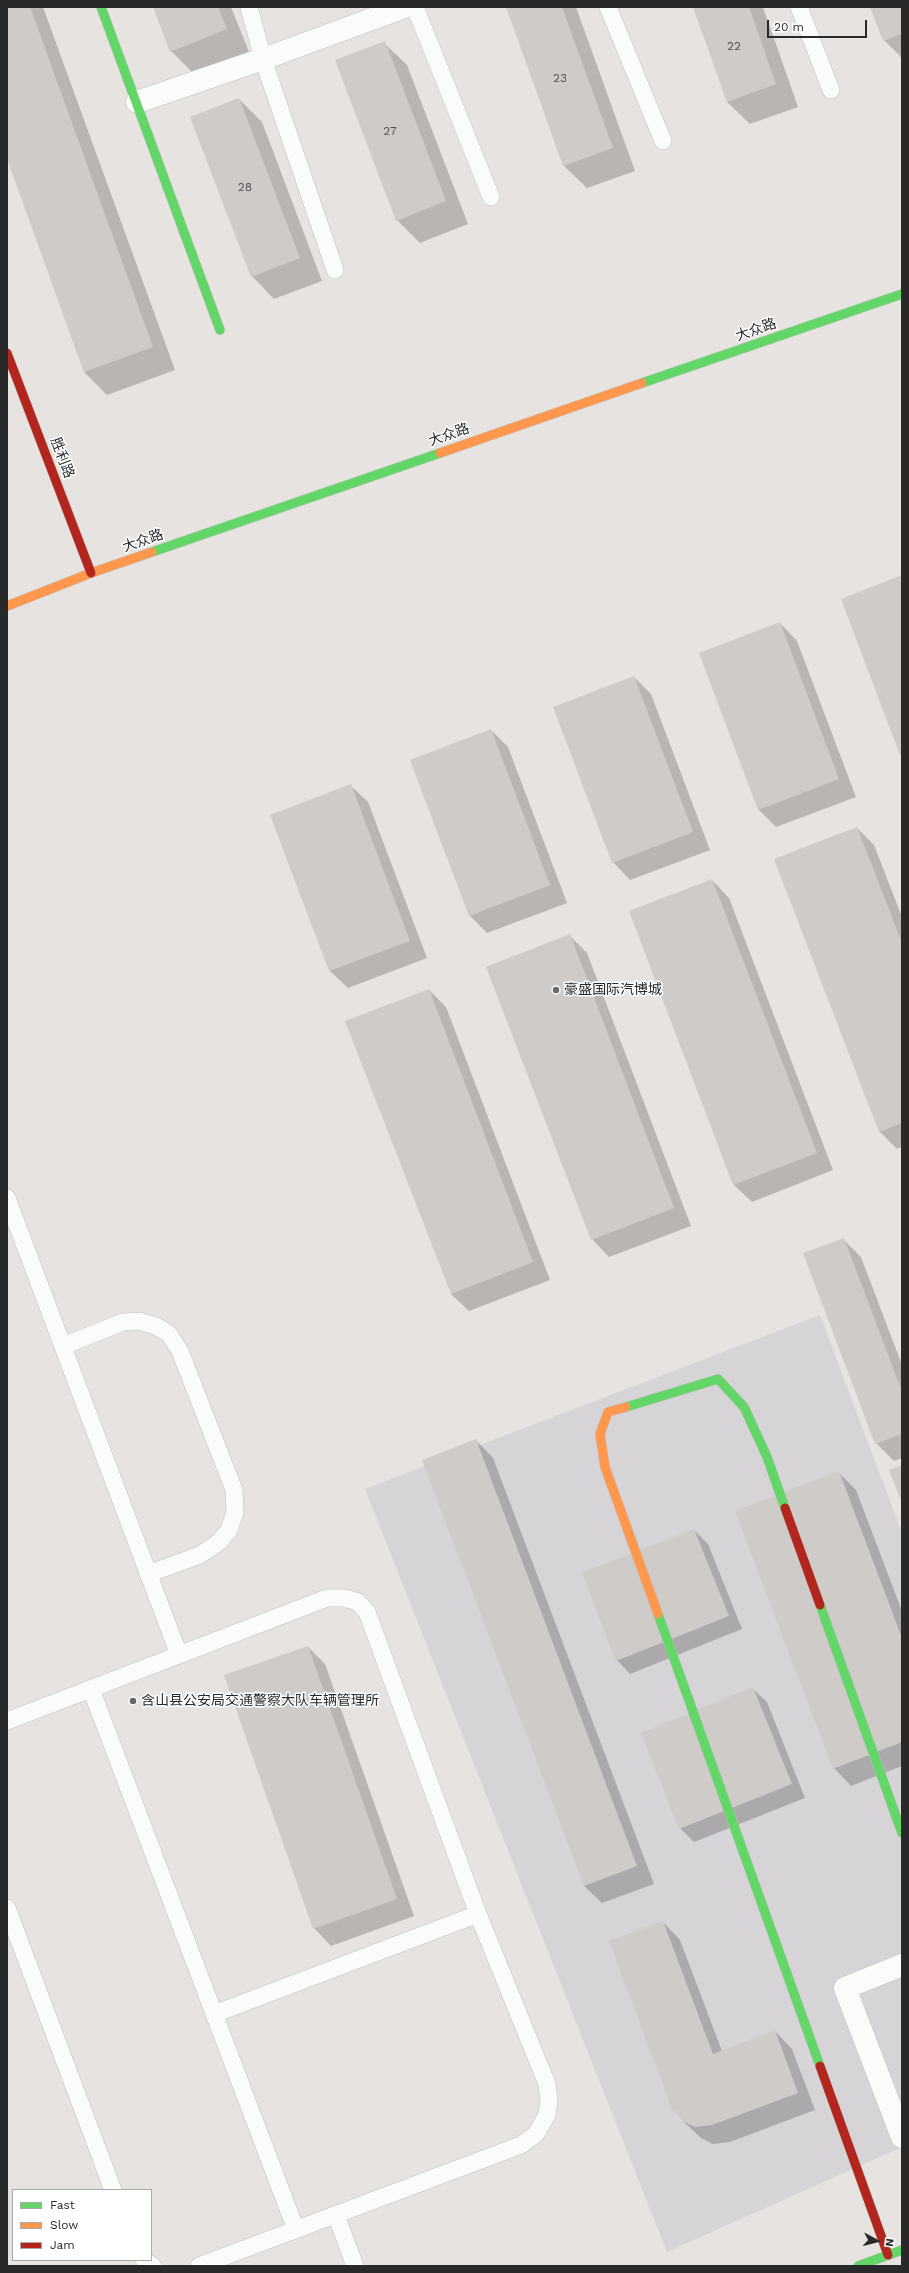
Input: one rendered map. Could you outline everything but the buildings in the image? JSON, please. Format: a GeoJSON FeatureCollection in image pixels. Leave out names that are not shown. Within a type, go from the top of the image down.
{"type":"FeatureCollection","features":[{"type":"Feature","properties":{"kind":"main road"},"geometry":{"type":"LineString","coordinates":[[101,7],[220,330]]}},
{"type":"Feature","properties":{"kind":"main road","name":"大众路"},"geometry":{"type":"LineString","coordinates":[[7,606],[91,573],[902,294]]}},
{"type":"Feature","properties":{"kind":"main road","name":"胜利路"},"geometry":{"type":"LineString","coordinates":[[7,353],[91,573]]}},
{"type":"Feature","properties":{"kind":"main road"},"geometry":{"type":"LineString","coordinates":[[888,2255],[605,1467],[600,1434],[608,1412],[718,1379],[744,1407],[767,1457],[902,1833]]}},
{"type":"Feature","properties":{"kind":"main road"},"geometry":{"type":"LineString","coordinates":[[858,2266],[902,2250]]}},
{"type":"Feature","properties":{"kind":"street"},"geometry":{"type":"LineString","coordinates":[[137,102],[263,60],[405,7]]}},
{"type":"Feature","properties":{"kind":"street"},"geometry":{"type":"LineString","coordinates":[[902,1965],[846,1988],[902,2137]]}},
{"type":"Feature","properties":{"kind":"lane"},"geometry":{"type":"LineString","coordinates":[[249,7],[263,60],[335,270]]}},
{"type":"Feature","properties":{"kind":"lane"},"geometry":{"type":"LineString","coordinates":[[415,7],[491,197]]}},
{"type":"Feature","properties":{"kind":"lane"},"geometry":{"type":"LineString","coordinates":[[608,7],[663,141]]}},
{"type":"Feature","properties":{"kind":"lane"},"geometry":{"type":"LineString","coordinates":[[799,7],[831,90]]}},
{"type":"Feature","properties":{"kind":"lane"},"geometry":{"type":"LineString","coordinates":[[7,1198],[179,1655]]}},
{"type":"Feature","properties":{"kind":"lane"},"geometry":{"type":"LineString","coordinates":[[62,1346],[123,1322],[139,1320],[156,1326],[169,1334],[180,1351],[234,1490],[235,1512],[229,1530],[220,1542],[200,1554],[148,1574]]}},
{"type":"Feature","properties":{"kind":"lane"},"geometry":{"type":"LineString","coordinates":[[7,1721],[327,1598],[344,1598],[358,1602],[367,1612],[478,1914],[547,2084],[549,2101],[542,2126],[536,2134],[521,2145],[199,2266]]}},
{"type":"Feature","properties":{"kind":"lane"},"geometry":{"type":"LineString","coordinates":[[91,1689],[296,2230]]}},
{"type":"Feature","properties":{"kind":"lane"},"geometry":{"type":"LineString","coordinates":[[7,1908],[113,2189]]}},
{"type":"Feature","properties":{"kind":"lane"},"geometry":{"type":"LineString","coordinates":[[214,2014],[478,1914]]}},
{"type":"Feature","properties":{"kind":"lane"},"geometry":{"type":"LineString","coordinates":[[336,2215],[354,2266]]}},
{"type":"Feature","properties":{"kind":"shaded area"},"geometry":{"type":"Polygon","coordinates":[[[820,1315],[902,1533],[902,2147],[667,2252],[365,1489],[820,1315]]]}},
{"type":"Feature","properties":{"kind":"traffic: fast"},"geometry":{"type":"LineString","coordinates":[[101,7],[220,330]]}},
{"type":"Feature","properties":{"kind":"traffic: fast"},"geometry":{"type":"LineString","coordinates":[[642,383],[902,294]]}},
{"type":"Feature","properties":{"kind":"traffic: fast"},"geometry":{"type":"LineString","coordinates":[[152,552],[440,453]]}},
{"type":"Feature","properties":{"kind":"traffic: fast"},"geometry":{"type":"LineString","coordinates":[[626,1407],[718,1379],[744,1407],[767,1457],[785,1508]]}},
{"type":"Feature","properties":{"kind":"traffic: fast"},"geometry":{"type":"LineString","coordinates":[[820,1605],[902,1833]]}},
{"type":"Feature","properties":{"kind":"traffic: fast"},"geometry":{"type":"LineString","coordinates":[[658,1614],[820,2066]]}},
{"type":"Feature","properties":{"kind":"traffic: fast"},"geometry":{"type":"LineString","coordinates":[[858,2266],[902,2250]]}},
{"type":"Feature","properties":{"kind":"traffic: slow"},"geometry":{"type":"LineString","coordinates":[[440,453],[642,383]]}},
{"type":"Feature","properties":{"kind":"traffic: slow"},"geometry":{"type":"LineString","coordinates":[[7,606],[91,573],[152,552]]}},
{"type":"Feature","properties":{"kind":"traffic: slow"},"geometry":{"type":"LineString","coordinates":[[626,1407],[608,1412],[600,1434],[605,1467],[658,1614]]}},
{"type":"Feature","properties":{"kind":"traffic: jam"},"geometry":{"type":"LineString","coordinates":[[7,353],[91,573]]}},
{"type":"Feature","properties":{"kind":"traffic: jam"},"geometry":{"type":"LineString","coordinates":[[785,1508],[820,1605]]}},
{"type":"Feature","properties":{"kind":"traffic: jam"},"geometry":{"type":"LineString","coordinates":[[820,2066],[888,2255]]}},
{"type":"Feature","properties":{"kind":"place","name":"豪盛国际汽博城"},"geometry":{"type":"Point","coordinates":[556,990]}},
{"type":"Feature","properties":{"kind":"place","name":"含山县公安局交通警察大队车辆管理所"},"geometry":{"type":"Point","coordinates":[133,1701]}}]}
